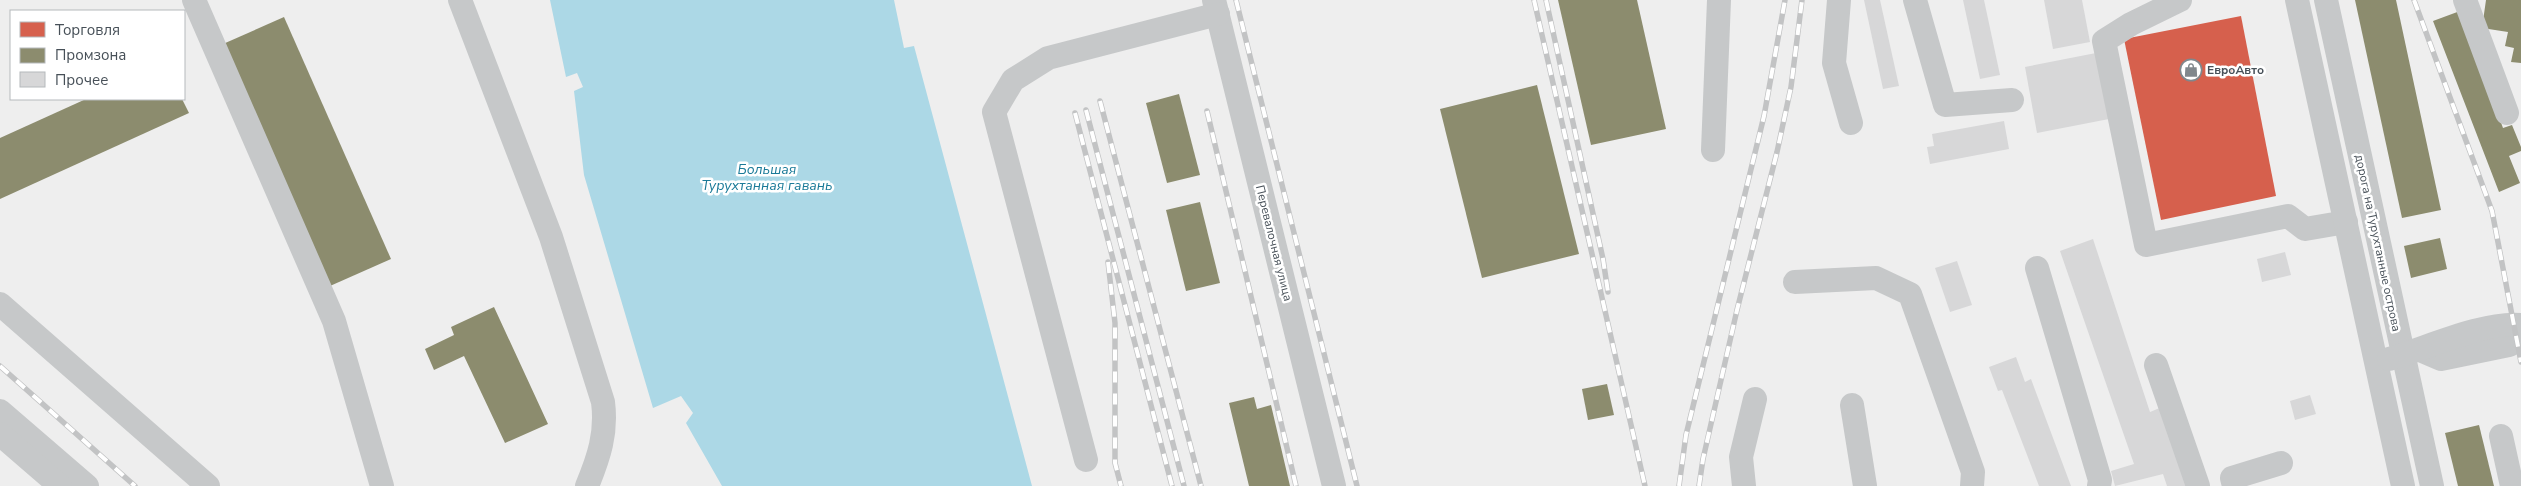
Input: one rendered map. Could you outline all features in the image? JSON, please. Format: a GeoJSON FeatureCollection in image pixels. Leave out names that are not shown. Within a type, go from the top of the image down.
{"type":"FeatureCollection","features":[{"type":"Feature","properties":{"kind":"street"},"geometry":{"type":"LineString","coordinates":[[194,0],[334,321],[382,486]]}},
{"type":"Feature","properties":{"kind":"street"},"geometry":{"type":"LineString","coordinates":[[460,0],[551,237],[603,402],[606,423],[604,440],[587,486]]}},
{"type":"Feature","properties":{"kind":"street"},"geometry":{"type":"LineString","coordinates":[[1713,150],[1719,0]]}},
{"type":"Feature","properties":{"kind":"street"},"geometry":{"type":"LineString","coordinates":[[1839,0],[1834,63],[1851,123]]}},
{"type":"Feature","properties":{"kind":"street"},"geometry":{"type":"LineString","coordinates":[[1915,0],[1945,105],[2012,100]]}},
{"type":"Feature","properties":{"kind":"street"},"geometry":{"type":"LineString","coordinates":[[2180,0],[2132,24],[2104,41],[2146,245],[2288,216],[2305,229],[2346,222]]}},
{"type":"Feature","properties":{"kind":"street","name":"дорога на Турухтанные острова"},"geometry":{"type":"LineString","coordinates":[[2298,0],[2378,362],[2403,486]]}},
{"type":"Feature","properties":{"kind":"street","name":"дорога на Турухтанные острова"},"geometry":{"type":"LineString","coordinates":[[2326,0],[2411,352],[2432,486]]}},
{"type":"Feature","properties":{"kind":"street"},"geometry":{"type":"LineString","coordinates":[[2464,0],[2507,113]]}},
{"type":"Feature","properties":{"kind":"street"},"geometry":{"type":"LineString","coordinates":[[1086,460],[994,112],[1013,80],[1048,58],[1216,7]]}},
{"type":"Feature","properties":{"kind":"street","name":"Перевалочная улица"},"geometry":{"type":"LineString","coordinates":[[1216,7],[1334,486]]}},
{"type":"Feature","properties":{"kind":"street"},"geometry":{"type":"LineString","coordinates":[[2037,268],[2100,480],[2099,486]]}},
{"type":"Feature","properties":{"kind":"street"},"geometry":{"type":"LineString","coordinates":[[1795,282],[1876,278],[1910,294],[1973,472],[1972,486]]}},
{"type":"Feature","properties":{"kind":"street"},"geometry":{"type":"LineString","coordinates":[[0,304],[208,486]]}},
{"type":"Feature","properties":{"kind":"street"},"geometry":{"type":"LineString","coordinates":[[2378,362],[2465,334],[2507,325],[2521,325]]}},
{"type":"Feature","properties":{"kind":"street"},"geometry":{"type":"LineString","coordinates":[[2411,352],[2441,359],[2509,345],[2521,339]]}},
{"type":"Feature","properties":{"kind":"street"},"geometry":{"type":"LineString","coordinates":[[2156,365],[2198,486]]}},
{"type":"Feature","properties":{"kind":"street"},"geometry":{"type":"LineString","coordinates":[[1744,486],[1741,457],[1755,399]]}},
{"type":"Feature","properties":{"kind":"street"},"geometry":{"type":"LineString","coordinates":[[1852,405],[1865,486]]}},
{"type":"Feature","properties":{"kind":"street"},"geometry":{"type":"LineString","coordinates":[[0,411],[87,486]]}},
{"type":"Feature","properties":{"kind":"street"},"geometry":{"type":"LineString","coordinates":[[0,434],[60,486]]}},
{"type":"Feature","properties":{"kind":"street"},"geometry":{"type":"LineString","coordinates":[[2501,436],[2512,486]]}},
{"type":"Feature","properties":{"kind":"street"},"geometry":{"type":"LineString","coordinates":[[2234,486],[2232,478],[2281,463]]}},
{"type":"Feature","properties":{"kind":"water","name":"Большая Турухтанная гавань"},"geometry":{"type":"Polygon","coordinates":[[[550,0],[894,0],[904,48],[914,46],[1032,486],[722,486],[686,423],[693,413],[681,396],[653,408],[584,175],[574,91],[583,87],[577,73],[566,77],[550,0]]]}},
{"type":"Feature","properties":{"kind":"building: Торговля"},"geometry":{"type":"Polygon","coordinates":[[[2241,16],[2276,196],[2161,220],[2124,39],[2241,16]]]}},
{"type":"Feature","properties":{"kind":"building: Промзона"},"geometry":{"type":"Polygon","coordinates":[[[1558,0],[1637,0],[1666,129],[1591,145],[1558,0]]]}},
{"type":"Feature","properties":{"kind":"building: Промзона"},"geometry":{"type":"Polygon","coordinates":[[[2355,0],[2396,0],[2441,210],[2402,218],[2355,0]]]}},
{"type":"Feature","properties":{"kind":"building: Промзона"},"geometry":{"type":"Polygon","coordinates":[[[2486,0],[2521,0],[2521,63],[2511,62],[2514,48],[2505,46],[2508,32],[2482,28],[2486,0]]]}},
{"type":"Feature","properties":{"kind":"building: Промзона"},"geometry":{"type":"Polygon","coordinates":[[[2460,11],[2503,128],[2512,125],[2521,147],[2521,151],[2509,156],[2520,183],[2499,192],[2433,21],[2460,11]]]}},
{"type":"Feature","properties":{"kind":"building: Промзона"},"geometry":{"type":"Polygon","coordinates":[[[284,17],[391,259],[330,286],[223,44],[284,17]]]}},
{"type":"Feature","properties":{"kind":"building: Промзона"},"geometry":{"type":"Polygon","coordinates":[[[1537,85],[1579,254],[1482,278],[1440,109],[1537,85]]]}},
{"type":"Feature","properties":{"kind":"building: Промзона"},"geometry":{"type":"Polygon","coordinates":[[[1179,94],[1200,175],[1167,183],[1146,103],[1179,94]]]}},
{"type":"Feature","properties":{"kind":"building: Промзона"},"geometry":{"type":"Polygon","coordinates":[[[84,100],[182,100],[189,113],[0,199],[0,138],[84,100]]]}},
{"type":"Feature","properties":{"kind":"building: Промзона"},"geometry":{"type":"Polygon","coordinates":[[[1200,202],[1220,283],[1186,291],[1166,210],[1200,202]]]}},
{"type":"Feature","properties":{"kind":"building: Промзона"},"geometry":{"type":"Polygon","coordinates":[[[2440,238],[2447,269],[2411,278],[2404,246],[2440,238]]]}},
{"type":"Feature","properties":{"kind":"building: Промзона"},"geometry":{"type":"Polygon","coordinates":[[[494,307],[548,424],[505,443],[464,356],[434,370],[425,349],[454,335],[451,327],[494,307]]]}},
{"type":"Feature","properties":{"kind":"building: Промзона"},"geometry":{"type":"Polygon","coordinates":[[[1607,384],[1614,415],[1588,420],[1582,389],[1607,384]]]}},
{"type":"Feature","properties":{"kind":"building: Промзона"},"geometry":{"type":"Polygon","coordinates":[[[1254,397],[1257,409],[1271,405],[1290,486],[1249,486],[1229,403],[1254,397]]]}},
{"type":"Feature","properties":{"kind":"building: Промзона"},"geometry":{"type":"Polygon","coordinates":[[[2479,425],[2494,486],[2458,486],[2445,433],[2479,425]]]}},
{"type":"Feature","properties":{"kind":"building: Прочее"},"geometry":{"type":"Polygon","coordinates":[[[1864,0],[1880,0],[1899,86],[1883,89],[1864,0]]]}},
{"type":"Feature","properties":{"kind":"building: Прочее"},"geometry":{"type":"Polygon","coordinates":[[[1963,0],[1984,0],[2000,75],[1980,79],[1963,0]]]}},
{"type":"Feature","properties":{"kind":"building: Прочее"},"geometry":{"type":"Polygon","coordinates":[[[2044,0],[2082,0],[2090,42],[2053,49],[2044,0]]]}},
{"type":"Feature","properties":{"kind":"building: Прочее"},"geometry":{"type":"Polygon","coordinates":[[[2096,53],[2109,119],[2037,133],[2025,67],[2096,53]]]}},
{"type":"Feature","properties":{"kind":"building: Прочее"},"geometry":{"type":"Polygon","coordinates":[[[2004,121],[2009,149],[1930,164],[1927,147],[1934,146],[1932,134],[2004,121]]]}},
{"type":"Feature","properties":{"kind":"building: Прочее"},"geometry":{"type":"Polygon","coordinates":[[[2093,239],[2150,412],[2162,407],[2187,486],[2167,486],[2163,474],[2115,486],[2111,471],[2134,464],[2060,251],[2093,239]]]}},
{"type":"Feature","properties":{"kind":"building: Прочее"},"geometry":{"type":"Polygon","coordinates":[[[2285,252],[2291,275],[2262,282],[2257,259],[2285,252]]]}},
{"type":"Feature","properties":{"kind":"building: Прочее"},"geometry":{"type":"Polygon","coordinates":[[[1957,261],[1972,305],[1950,312],[1935,268],[1957,261]]]}},
{"type":"Feature","properties":{"kind":"building: Прочее"},"geometry":{"type":"Polygon","coordinates":[[[2016,357],[2025,382],[2031,379],[2071,486],[2039,486],[2002,390],[1998,391],[1989,367],[2016,357]]]}},
{"type":"Feature","properties":{"kind":"building: Прочее"},"geometry":{"type":"Polygon","coordinates":[[[2310,395],[2316,414],[2295,420],[2290,401],[2310,395]]]}},
{"type":"Feature","properties":{"kind":"railway"},"geometry":{"type":"LineString","coordinates":[[1236,0],[1357,486]]}},
{"type":"Feature","properties":{"kind":"railway"},"geometry":{"type":"LineString","coordinates":[[1534,0],[1645,486]]}},
{"type":"Feature","properties":{"kind":"railway"},"geometry":{"type":"LineString","coordinates":[[1546,0],[1603,259],[1608,292]]}},
{"type":"Feature","properties":{"kind":"railway"},"geometry":{"type":"LineString","coordinates":[[1679,486],[1686,435],[1764,116],[1785,0]]}},
{"type":"Feature","properties":{"kind":"railway"},"geometry":{"type":"LineString","coordinates":[[1699,486],[1703,459],[1737,310],[1777,152],[1791,87],[1802,0]]}},
{"type":"Feature","properties":{"kind":"railway"},"geometry":{"type":"LineString","coordinates":[[2414,0],[2492,211],[2521,362]]}},
{"type":"Feature","properties":{"kind":"railway"},"geometry":{"type":"LineString","coordinates":[[1100,101],[1201,486]]}},
{"type":"Feature","properties":{"kind":"railway"},"geometry":{"type":"LineString","coordinates":[[1086,110],[1184,486]]}},
{"type":"Feature","properties":{"kind":"railway"},"geometry":{"type":"LineString","coordinates":[[1207,111],[1296,486]]}},
{"type":"Feature","properties":{"kind":"railway"},"geometry":{"type":"LineString","coordinates":[[1075,113],[1172,486]]}},
{"type":"Feature","properties":{"kind":"railway"},"geometry":{"type":"LineString","coordinates":[[1108,262],[1115,323],[1115,463],[1121,486]]}},
{"type":"Feature","properties":{"kind":"railway"},"geometry":{"type":"LineString","coordinates":[[0,366],[135,486]]}},
{"type":"Feature","properties":{"kind":"place","name":"ЕвроАвто"},"geometry":{"type":"Point","coordinates":[2191,70]}}]}
